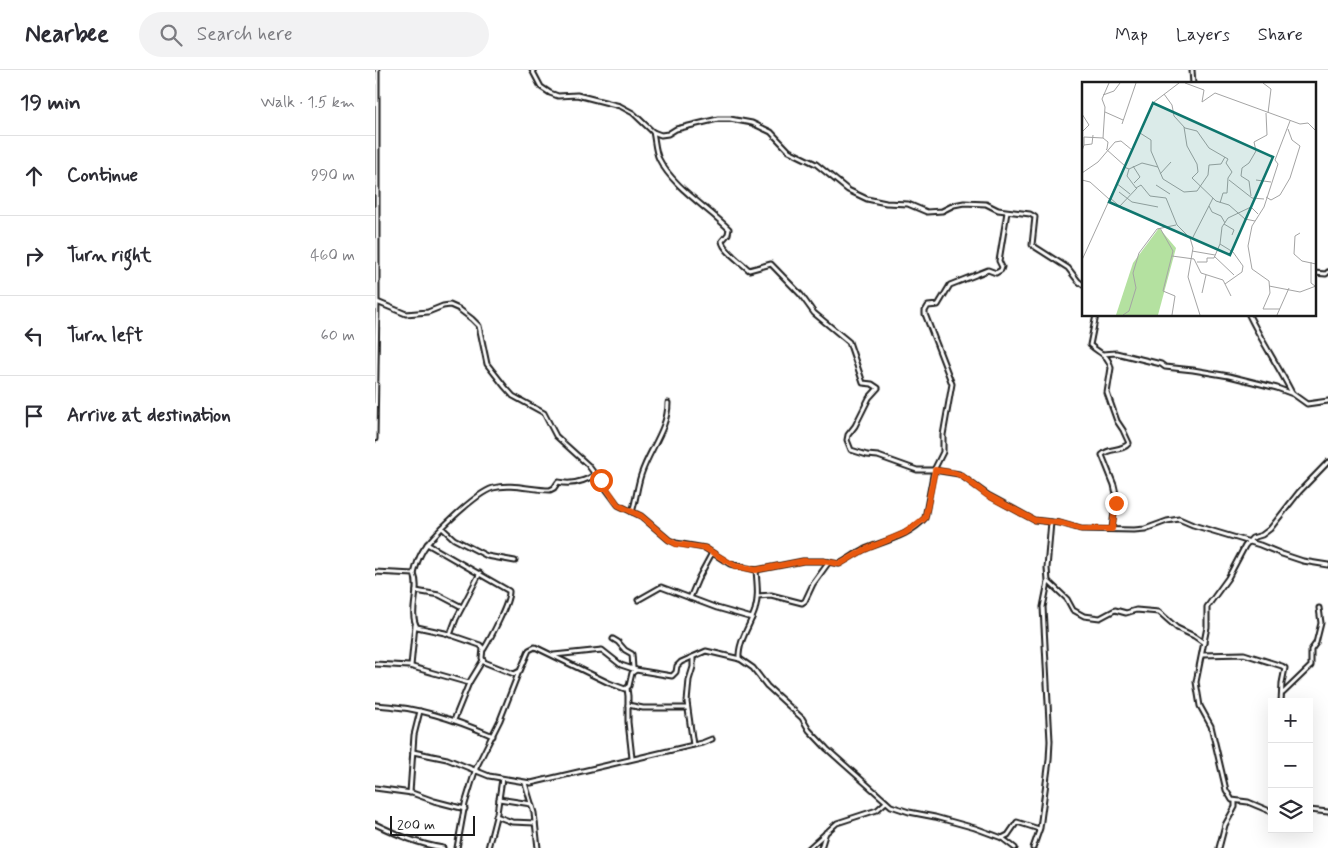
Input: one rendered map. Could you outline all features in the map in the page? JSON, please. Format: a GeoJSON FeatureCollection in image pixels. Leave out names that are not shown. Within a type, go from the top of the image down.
{"type":"FeatureCollection","features":[{"type":"Feature","properties":{"kind":"street"},"geometry":{"type":"LineString","coordinates":[[375,439],[377,70]]}},
{"type":"Feature","properties":{"kind":"street"},"geometry":{"type":"LineString","coordinates":[[532,70],[541,87],[550,93],[558,96],[577,95],[620,106],[633,113],[653,132],[664,135],[676,129],[718,119],[746,122],[771,132],[789,151],[816,164],[848,190],[867,199],[886,203],[908,204],[927,212],[968,203],[986,204],[1007,212],[1031,214],[1035,217],[1033,246],[1066,266],[1077,281],[1082,284]]}},
{"type":"Feature","properties":{"kind":"street"},"geometry":{"type":"LineString","coordinates":[[653,132],[657,154],[664,167],[688,193],[729,229],[729,233],[722,241],[726,250],[749,270],[771,264],[801,295],[814,313],[849,342],[863,383],[872,384],[878,388],[869,398],[855,426],[848,435],[847,440],[850,449],[867,455],[878,456],[917,470],[935,470],[959,474],[987,495],[1009,505],[1034,520],[1081,529],[1145,529],[1179,519],[1247,543],[1260,545],[1299,560],[1328,565]]}},
{"type":"Feature","properties":{"kind":"street"},"geometry":{"type":"LineString","coordinates":[[377,302],[406,314],[428,312],[450,305],[472,318],[479,326],[487,364],[502,384],[513,396],[544,412],[556,436],[596,474],[616,503],[647,520],[673,542],[705,548],[735,566],[756,570],[803,561],[840,564],[864,550],[905,533],[921,522],[926,515],[935,470],[943,452],[943,435],[952,384],[937,348],[925,311],[928,306],[938,305],[950,285],[980,275],[988,270],[997,273],[1001,270],[1002,267],[999,262],[1007,212]]}},
{"type":"Feature","properties":{"kind":"street"},"geometry":{"type":"LineString","coordinates":[[1316,273],[1326,274],[1328,272]]}},
{"type":"Feature","properties":{"kind":"street"},"geometry":{"type":"LineString","coordinates":[[1096,316],[1090,345],[1103,354],[1111,367],[1107,395],[1117,421],[1129,444],[1125,447],[1105,452],[1102,455],[1116,494],[1112,529]]}},
{"type":"Feature","properties":{"kind":"street"},"geometry":{"type":"LineString","coordinates":[[1250,316],[1293,394]]}},
{"type":"Feature","properties":{"kind":"street"},"geometry":{"type":"LineString","coordinates":[[1103,354],[1116,353],[1161,364],[1165,367],[1193,370],[1244,380],[1293,394],[1307,404],[1328,401]]}},
{"type":"Feature","properties":{"kind":"street"},"geometry":{"type":"LineString","coordinates":[[632,512],[641,475],[668,415],[668,403]]}},
{"type":"Feature","properties":{"kind":"street"},"geometry":{"type":"LineString","coordinates":[[1268,810],[1248,802],[1230,799],[1226,790],[1211,726],[1199,700],[1196,682],[1207,627],[1207,608],[1228,578],[1247,543],[1270,529],[1299,492],[1328,462]]}},
{"type":"Feature","properties":{"kind":"street"},"geometry":{"type":"LineString","coordinates":[[411,666],[415,625],[416,577],[414,574],[417,562],[427,544],[442,528],[473,500],[493,488],[512,487],[550,490],[558,482],[569,484],[582,481],[596,474]]}},
{"type":"Feature","properties":{"kind":"street"},"geometry":{"type":"LineString","coordinates":[[1033,848],[1039,829],[1049,760],[1050,741],[1043,607],[1048,582],[1047,568],[1051,522]]}},
{"type":"Feature","properties":{"kind":"street"},"geometry":{"type":"LineString","coordinates":[[442,528],[453,539],[487,556],[515,561]]}},
{"type":"Feature","properties":{"kind":"street"},"geometry":{"type":"LineString","coordinates":[[427,544],[507,588],[510,592],[499,620],[483,650],[483,660],[469,683],[454,720]]}},
{"type":"Feature","properties":{"kind":"street"},"geometry":{"type":"LineString","coordinates":[[690,598],[712,553]]}},
{"type":"Feature","properties":{"kind":"street"},"geometry":{"type":"LineString","coordinates":[[758,596],[771,595],[802,603],[829,562]]}},
{"type":"Feature","properties":{"kind":"street"},"geometry":{"type":"LineString","coordinates":[[739,659],[741,644],[752,618],[758,596],[756,570]]}},
{"type":"Feature","properties":{"kind":"street"},"geometry":{"type":"LineString","coordinates":[[375,572],[414,574]]}},
{"type":"Feature","properties":{"kind":"street"},"geometry":{"type":"LineString","coordinates":[[450,635],[480,573]]}},
{"type":"Feature","properties":{"kind":"street"},"geometry":{"type":"LineString","coordinates":[[1048,582],[1067,599],[1073,610],[1084,616],[1100,618],[1115,610],[1126,613],[1136,610],[1159,612],[1177,628],[1204,643]]}},
{"type":"Feature","properties":{"kind":"street"},"geometry":{"type":"LineString","coordinates":[[638,600],[660,587],[752,618]]}},
{"type":"Feature","properties":{"kind":"street"},"geometry":{"type":"LineString","coordinates":[[415,591],[431,592],[462,607]]}},
{"type":"Feature","properties":{"kind":"street"},"geometry":{"type":"LineString","coordinates":[[1282,694],[1311,666],[1311,650],[1316,643],[1321,623],[1319,608]]}},
{"type":"Feature","properties":{"kind":"street"},"geometry":{"type":"LineString","coordinates":[[415,625],[419,628],[433,630],[480,645],[483,650]]}},
{"type":"Feature","properties":{"kind":"street"},"geometry":{"type":"LineString","coordinates":[[613,639],[632,654],[634,669],[627,688],[627,722],[632,758]]}},
{"type":"Feature","properties":{"kind":"street"},"geometry":{"type":"LineString","coordinates":[[457,848],[475,770],[501,720],[518,673],[531,648],[537,647],[609,683],[627,688]]}},
{"type":"Feature","properties":{"kind":"street"},"geometry":{"type":"LineString","coordinates":[[553,656],[602,650],[621,665],[671,676],[676,672],[678,665],[707,651],[739,659],[750,666],[767,686],[802,718],[809,730],[827,749],[886,802],[899,810],[975,828],[1002,838],[1015,848]]}},
{"type":"Feature","properties":{"kind":"street"},"geometry":{"type":"LineString","coordinates":[[1202,655],[1245,654],[1256,659],[1278,664],[1285,668],[1282,698]]}},
{"type":"Feature","properties":{"kind":"street"},"geometry":{"type":"LineString","coordinates":[[693,658],[687,708],[693,744]]}},
{"type":"Feature","properties":{"kind":"street"},"geometry":{"type":"LineString","coordinates":[[483,660],[510,673],[518,673]]}},
{"type":"Feature","properties":{"kind":"street"},"geometry":{"type":"LineString","coordinates":[[375,664],[411,666],[469,683]]}},
{"type":"Feature","properties":{"kind":"street"},"geometry":{"type":"LineString","coordinates":[[375,705],[401,706],[420,710],[454,720],[493,736]]}},
{"type":"Feature","properties":{"kind":"street"},"geometry":{"type":"LineString","coordinates":[[628,705],[643,708],[687,708]]}},
{"type":"Feature","properties":{"kind":"street"},"geometry":{"type":"LineString","coordinates":[[410,792],[415,727],[420,710]]}},
{"type":"Feature","properties":{"kind":"street"},"geometry":{"type":"LineString","coordinates":[[413,752],[447,759],[502,779],[525,783],[712,739]]}},
{"type":"Feature","properties":{"kind":"street"},"geometry":{"type":"LineString","coordinates":[[488,848],[502,779]]}},
{"type":"Feature","properties":{"kind":"street"},"geometry":{"type":"LineString","coordinates":[[525,783],[535,823],[538,848]]}},
{"type":"Feature","properties":{"kind":"street"},"geometry":{"type":"LineString","coordinates":[[375,788],[410,792],[434,801],[465,809]]}},
{"type":"Feature","properties":{"kind":"street"},"geometry":{"type":"LineString","coordinates":[[499,799],[531,804]]}},
{"type":"Feature","properties":{"kind":"street"},"geometry":{"type":"LineString","coordinates":[[1219,848],[1225,825],[1235,807],[1235,801]]}},
{"type":"Feature","properties":{"kind":"street"},"geometry":{"type":"LineString","coordinates":[[809,848],[837,823],[879,809],[886,802]]}},
{"type":"Feature","properties":{"kind":"street"},"geometry":{"type":"LineString","coordinates":[[1313,810],[1328,812]]}},
{"type":"Feature","properties":{"kind":"street"},"geometry":{"type":"LineString","coordinates":[[496,816],[512,822],[535,823]]}},
{"type":"Feature","properties":{"kind":"street"},"geometry":{"type":"LineString","coordinates":[[1002,838],[1008,835],[1017,822],[1039,829]]}},
{"type":"Feature","properties":{"kind":"street"},"geometry":{"type":"LineString","coordinates":[[375,824],[406,839],[443,848]]}},
{"type":"Feature","properties":{"kind":"street"},"geometry":{"type":"LineString","coordinates":[[821,848],[826,832]]}},
{"type":"Feature","properties":{"kind":"route"},"geometry":{"type":"LineString","coordinates":[[601,480],[618,505],[647,520],[669,540],[676,544],[705,548],[735,566],[756,570],[765,570],[803,561],[823,561],[840,564],[864,550],[905,533],[925,518],[935,470],[962,476],[987,495],[1009,505],[1028,518],[1060,523],[1081,529],[1112,529],[1116,503]]}}]}
